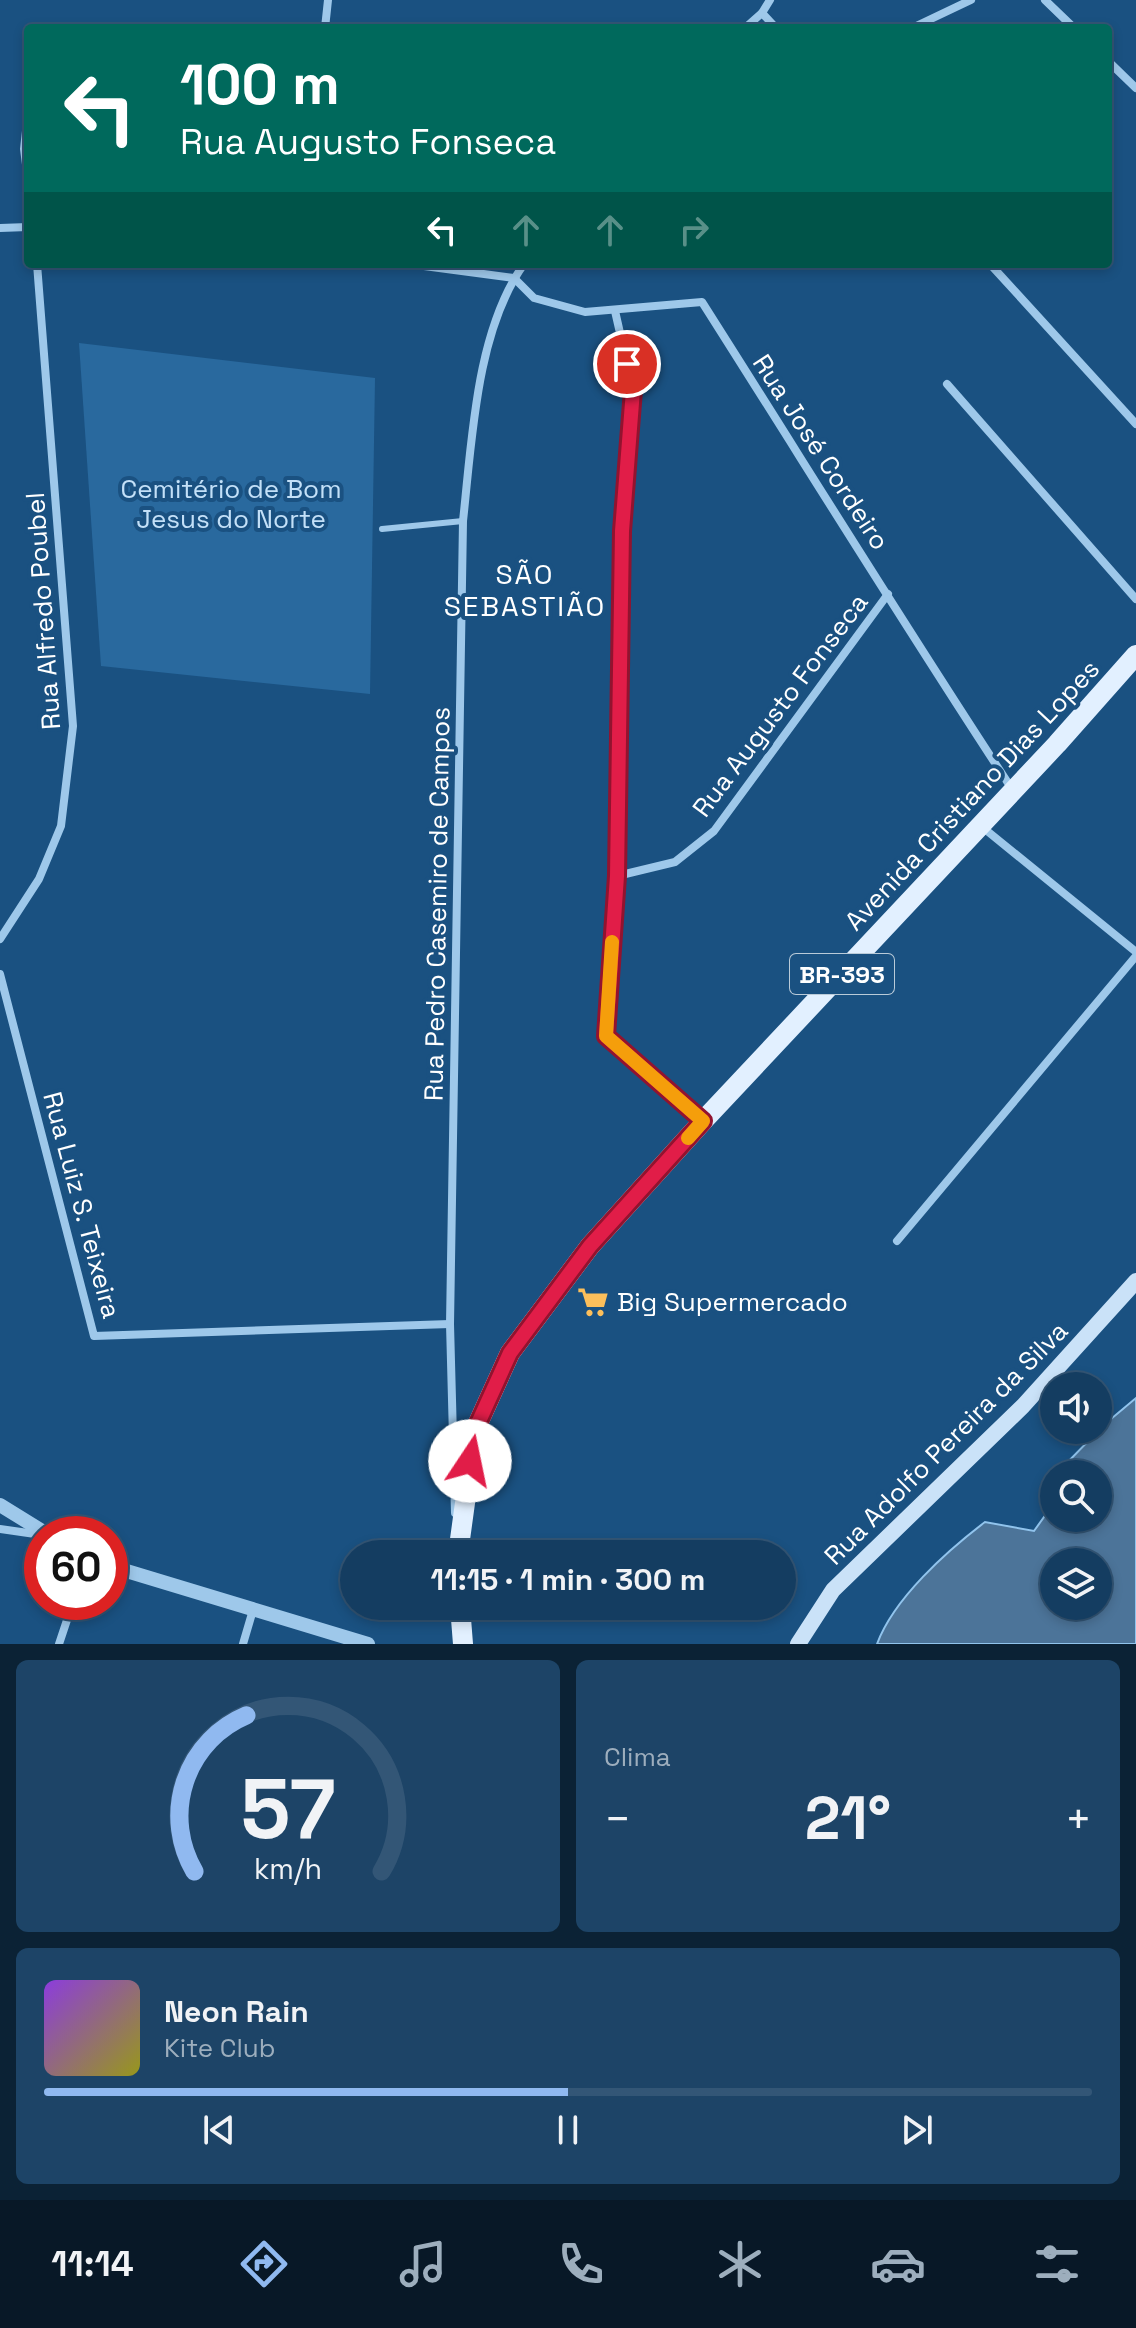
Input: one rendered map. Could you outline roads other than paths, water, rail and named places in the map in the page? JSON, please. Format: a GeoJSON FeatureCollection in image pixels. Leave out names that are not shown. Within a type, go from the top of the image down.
{"type":"FeatureCollection","features":[{"type":"Feature","properties":{"kind":"main road","name":"Avenida Cristiano Dias Lopes"},"geometry":{"type":"LineString","coordinates":[[459,1540],[475,1430],[510,1353],[590,1246],[1136,655]]}},
{"type":"Feature","properties":{"kind":"main road","name":"Rua Adolfo Pereira da Silva"},"geometry":{"type":"LineString","coordinates":[[798,1644],[833,1590],[1023,1406],[1136,1281]]}},
{"type":"Feature","properties":{"kind":"main road"},"geometry":{"type":"LineString","coordinates":[[461,1620],[463,1644]]}},
{"type":"Feature","properties":{"kind":"street"},"geometry":{"type":"LineString","coordinates":[[325,24],[328,0]]}},
{"type":"Feature","properties":{"kind":"street"},"geometry":{"type":"LineString","coordinates":[[750,24],[770,0]]}},
{"type":"Feature","properties":{"kind":"street"},"geometry":{"type":"LineString","coordinates":[[920,24],[971,0]]}},
{"type":"Feature","properties":{"kind":"street"},"geometry":{"type":"LineString","coordinates":[[1045,0],[1070,24]]}},
{"type":"Feature","properties":{"kind":"street"},"geometry":{"type":"LineString","coordinates":[[762,13],[772,24]]}},
{"type":"Feature","properties":{"kind":"street"},"geometry":{"type":"LineString","coordinates":[[1112,65],[1136,88]]}},
{"type":"Feature","properties":{"kind":"street"},"geometry":{"type":"LineString","coordinates":[[0,228],[24,227]]}},
{"type":"Feature","properties":{"kind":"street","name":"Rua Alfredo Poubel"},"geometry":{"type":"LineString","coordinates":[[0,939],[39,879],[61,826],[73,726],[37,268]]}},
{"type":"Feature","properties":{"kind":"street"},"geometry":{"type":"LineString","coordinates":[[439,268],[514,278]]}},
{"type":"Feature","properties":{"kind":"street","name":"Rua Pedro Casemiro de Campos"},"geometry":{"type":"LineString","coordinates":[[457,1540],[450,1324],[463,521],[475,406],[495,324],[521,268]]}},
{"type":"Feature","properties":{"kind":"street"},"geometry":{"type":"LineString","coordinates":[[994,268],[1136,424]]}},
{"type":"Feature","properties":{"kind":"street","name":"Rua José Cordeiro"},"geometry":{"type":"LineString","coordinates":[[514,278],[534,298],[585,312],[702,302],[1013,790]]}},
{"type":"Feature","properties":{"kind":"street"},"geometry":{"type":"LineString","coordinates":[[615,311],[633,390],[622,531],[617,876],[606,1036],[703,1121]]}},
{"type":"Feature","properties":{"kind":"street"},"geometry":{"type":"LineString","coordinates":[[947,384],[1136,599]]}},
{"type":"Feature","properties":{"kind":"street","name":"Rua Augusto Fonseca"},"geometry":{"type":"LineString","coordinates":[[617,876],[675,862],[714,831],[888,594]]}},
{"type":"Feature","properties":{"kind":"street"},"geometry":{"type":"LineString","coordinates":[[897,1241],[1136,954],[980,826]]}},
{"type":"Feature","properties":{"kind":"street","name":"Rua Luiz S. Teixeira"},"geometry":{"type":"LineString","coordinates":[[0,974],[94,1336],[450,1324]]}},
{"type":"Feature","properties":{"kind":"street"},"geometry":{"type":"LineString","coordinates":[[0,1505],[24,1520]]}},
{"type":"Feature","properties":{"kind":"street"},"geometry":{"type":"LineString","coordinates":[[0,1529],[24,1532]]}},
{"type":"Feature","properties":{"kind":"street"},"geometry":{"type":"LineString","coordinates":[[128,1572],[368,1644]]}},
{"type":"Feature","properties":{"kind":"street"},"geometry":{"type":"LineString","coordinates":[[243,1644],[253,1610]]}},
{"type":"Feature","properties":{"kind":"street"},"geometry":{"type":"LineString","coordinates":[[59,1644],[67,1620]]}},
{"type":"Feature","properties":{"kind":"lane"},"geometry":{"type":"LineString","coordinates":[[382,529],[463,521]]}},
{"type":"Feature","properties":{"kind":"place","name":"Big Supermercado"},"geometry":{"type":"Point","coordinates":[593,1302]}},
{"type":"Feature","properties":{"kind":"district","name":"SÃO SEBASTIÃO"},"geometry":{"type":"Point","coordinates":[525,590]}},
{"type":"Feature","properties":{"kind":"park label","name":"Cemitério de Bom Jesus do Norte"},"geometry":{"type":"Point","coordinates":[231,504]}}]}
